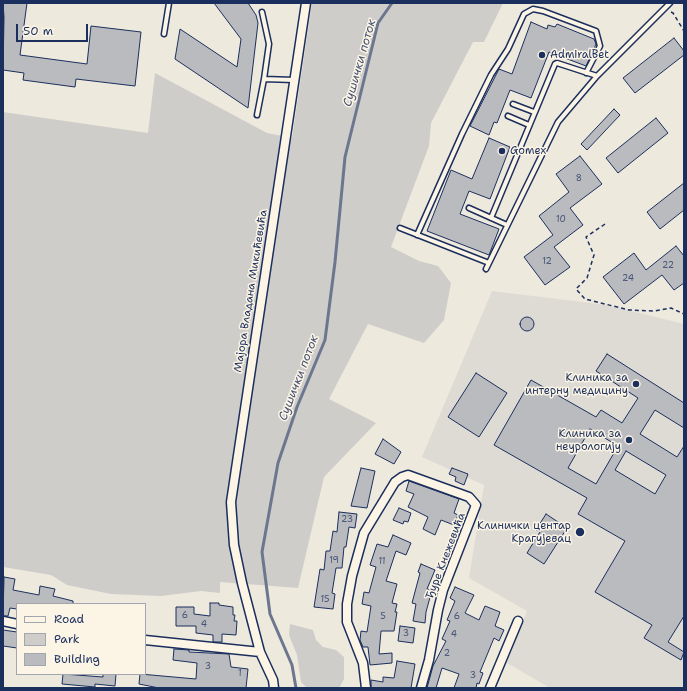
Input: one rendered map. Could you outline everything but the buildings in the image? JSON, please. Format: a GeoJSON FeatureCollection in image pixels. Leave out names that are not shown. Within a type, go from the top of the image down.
{"type":"FeatureCollection","features":[{"type":"Feature","properties":{"kind":"street","name":"Мајора Владана Микићевића"},"geometry":{"type":"LineString","coordinates":[[274,688],[273,680],[260,652],[242,583],[234,545],[231,502],[306,3]]}},
{"type":"Feature","properties":{"kind":"street","name":"Ђуре Кнежевића"},"geometry":{"type":"LineString","coordinates":[[366,688],[363,664],[347,622],[347,604],[352,576],[364,534],[395,482],[402,477],[408,476],[470,496],[476,505],[443,590],[429,660],[420,688]]}},
{"type":"Feature","properties":{"kind":"street"},"geometry":{"type":"LineString","coordinates":[[3,621],[16,624]]}},
{"type":"Feature","properties":{"kind":"street"},"geometry":{"type":"LineString","coordinates":[[490,688],[518,621]]}},
{"type":"Feature","properties":{"kind":"street"},"geometry":{"type":"LineString","coordinates":[[146,640],[260,652]]}},
{"type":"Feature","properties":{"kind":"lane"},"geometry":{"type":"LineString","coordinates":[[164,34],[169,3]]}},
{"type":"Feature","properties":{"kind":"lane"},"geometry":{"type":"LineString","coordinates":[[486,269],[558,122],[597,76],[670,3]]}},
{"type":"Feature","properties":{"kind":"lane"},"geometry":{"type":"LineString","coordinates":[[417,236],[462,134],[491,75],[508,49],[524,14],[533,9],[542,11],[596,32],[600,46],[586,72]]}},
{"type":"Feature","properties":{"kind":"lane"},"geometry":{"type":"LineString","coordinates":[[257,115],[269,44],[262,12]]}},
{"type":"Feature","properties":{"kind":"lane"},"geometry":{"type":"LineString","coordinates":[[491,218],[553,67],[557,62],[597,76]]}},
{"type":"Feature","properties":{"kind":"lane"},"geometry":{"type":"LineString","coordinates":[[264,79],[294,80]]}},
{"type":"Feature","properties":{"kind":"lane"},"geometry":{"type":"LineString","coordinates":[[513,104],[534,112]]}},
{"type":"Feature","properties":{"kind":"lane"},"geometry":{"type":"LineString","coordinates":[[508,116],[529,125]]}},
{"type":"Feature","properties":{"kind":"lane"},"geometry":{"type":"LineString","coordinates":[[469,208],[507,225]]}},
{"type":"Feature","properties":{"kind":"lane"},"geometry":{"type":"LineString","coordinates":[[400,228],[417,236],[489,263]]}},
{"type":"Feature","properties":{"kind":"path"},"geometry":{"type":"LineString","coordinates":[[664,9],[673,12],[684,31]]}},
{"type":"Feature","properties":{"kind":"path"},"geometry":{"type":"LineString","coordinates":[[605,224],[586,237],[594,254],[587,278],[576,289],[585,299],[629,310],[655,311],[671,308],[684,314]]}},
{"type":"Feature","properties":{"kind":"shaded area","name":"Клинички центар Крагујевац"},"geometry":{"type":"Polygon","coordinates":[[[492,291],[607,305],[684,324],[684,688],[550,688],[507,663],[527,611],[469,578],[484,485],[422,457],[492,291]]]}},
{"type":"Feature","properties":{"kind":"green space"},"geometry":{"type":"Polygon","coordinates":[[[312,3],[503,3],[484,42],[473,42],[431,123],[429,146],[391,247],[419,261],[438,266],[451,283],[444,320],[424,343],[368,324],[329,399],[376,423],[324,477],[298,588],[220,582],[220,593],[201,591],[161,596],[111,594],[67,585],[51,575],[3,567],[3,112],[148,133],[155,73],[267,133],[292,138],[312,3]]]}},
{"type":"Feature","properties":{"kind":"green space"},"geometry":{"type":"Polygon","coordinates":[[[290,624],[313,630],[316,640],[323,647],[336,650],[344,657],[344,679],[339,688],[307,688],[301,682],[297,655],[289,635],[290,624]]]}},
{"type":"Feature","properties":{"kind":"waterway","name":"Сушички поток"},"geometry":{"type":"LineString","coordinates":[[296,688],[292,665],[270,614],[262,552],[278,463],[297,407],[325,340],[335,262],[345,157],[378,23],[392,3]]}},
{"type":"Feature","properties":{"kind":"place","name":"AdmiralBet"},"geometry":{"type":"Point","coordinates":[542,55]}},
{"type":"Feature","properties":{"kind":"place","name":"Gomex"},"geometry":{"type":"Point","coordinates":[502,151]}},
{"type":"Feature","properties":{"kind":"place","name":"Клиника за интерну медицину"},"geometry":{"type":"Point","coordinates":[636,384]}},
{"type":"Feature","properties":{"kind":"place","name":"Клиника за неурологију"},"geometry":{"type":"Point","coordinates":[629,440]}},
{"type":"Feature","properties":{"kind":"place","name":"Клинички центар Крагујевац"},"geometry":{"type":"Point","coordinates":[580,532]}}]}
